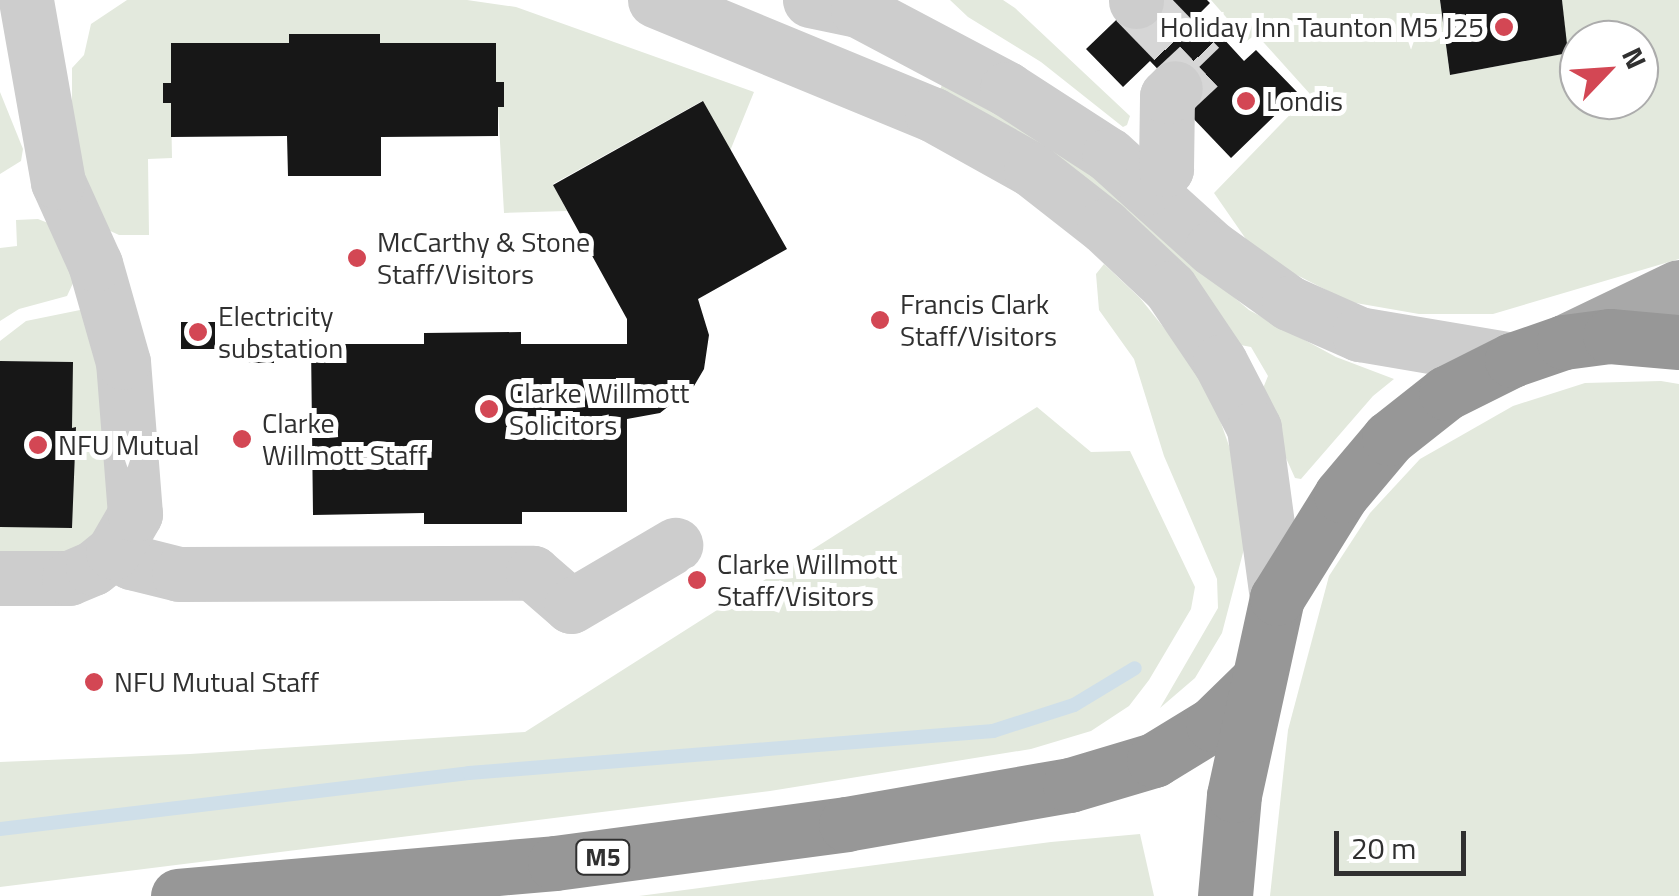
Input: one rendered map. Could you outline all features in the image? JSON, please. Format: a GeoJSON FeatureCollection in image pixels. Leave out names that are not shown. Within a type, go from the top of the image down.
{"type":"FeatureCollection","features":[{"type":"Feature","properties":{"kind":"highway"},"geometry":{"type":"LineString","coordinates":[[1225,896],[1234,794],[1277,598],[1342,495],[1389,438],[1446,393],[1512,360],[1564,342],[1610,336],[1679,342]]}},
{"type":"Feature","properties":{"kind":"highway","name":"M5"},"geometry":{"type":"LineString","coordinates":[[178,896],[555,863],[846,824],[1070,784],[1154,760],[1213,724],[1258,681]]}},
{"type":"Feature","properties":{"kind":"main road"},"geometry":{"type":"LineString","coordinates":[[1564,342],[1679,287]]}},
{"type":"Feature","properties":{"kind":"street"},"geometry":{"type":"LineString","coordinates":[[0,578],[68,578],[93,568],[113,552],[135,514],[122,362],[95,264],[58,182],[26,0]]}},
{"type":"Feature","properties":{"kind":"street"},"geometry":{"type":"LineString","coordinates":[[655,0],[932,114],[1031,170],[1104,226],[1170,288],[1220,362],[1254,428],[1277,598]]}},
{"type":"Feature","properties":{"kind":"street"},"geometry":{"type":"LineString","coordinates":[[842,4],[848,79]]}},
{"type":"Feature","properties":{"kind":"street"},"geometry":{"type":"LineString","coordinates":[[842,4],[1006,89],[1109,155],[1212,248],[1290,303],[1359,334],[1512,360]]}},
{"type":"Feature","properties":{"kind":"street"},"geometry":{"type":"LineString","coordinates":[[1146,188],[1166,169],[1167,96],[1175,88]]}},
{"type":"Feature","properties":{"kind":"street"},"geometry":{"type":"LineString","coordinates":[[113,552],[131,562],[179,574],[533,573],[571,606],[676,545]]}},
{"type":"Feature","properties":{"kind":"shaded area"},"geometry":{"type":"Polygon","coordinates":[[[127,0],[467,0],[516,7],[754,92],[730,151],[702,101],[553,184],[567,211],[504,213],[498,107],[504,107],[504,83],[496,82],[496,43],[380,43],[379,34],[290,34],[289,43],[172,43],[171,83],[163,84],[163,103],[171,103],[172,158],[148,159],[149,235],[119,235],[106,229],[88,197],[72,109],[72,68],[84,55],[91,24],[127,0]]]}},
{"type":"Feature","properties":{"kind":"shaded area"},"geometry":{"type":"Polygon","coordinates":[[[950,0],[1003,0],[1015,8],[1130,116],[1127,125],[1123,127],[1041,62],[968,17],[950,0]]]}},
{"type":"Feature","properties":{"kind":"shaded area"},"geometry":{"type":"Polygon","coordinates":[[[1211,0],[1440,0],[1450,75],[1559,55],[1559,120],[1659,120],[1659,20],[1564,20],[1562,0],[1679,0],[1679,259],[1493,314],[1419,314],[1350,302],[1277,265],[1248,242],[1214,193],[1310,94],[1256,34],[1247,41],[1211,0]]]}},
{"type":"Feature","properties":{"kind":"shaded area"},"geometry":{"type":"Polygon","coordinates":[[[942,84],[1019,124],[1074,161],[1249,310],[1336,357],[1394,379],[1373,396],[1301,479],[1295,478],[1259,398],[1268,376],[1251,347],[1225,342],[939,95],[942,84]]]}},
{"type":"Feature","properties":{"kind":"shaded area"},"geometry":{"type":"Polygon","coordinates":[[[0,92],[23,149],[21,161],[0,174],[0,92]]]}},
{"type":"Feature","properties":{"kind":"shaded area"},"geometry":{"type":"Polygon","coordinates":[[[38,219],[48,223],[75,279],[67,296],[19,309],[0,321],[0,248],[17,246],[16,220],[38,219]]]}},
{"type":"Feature","properties":{"kind":"shaded area"},"geometry":{"type":"Polygon","coordinates":[[[1104,264],[1140,298],[1185,354],[1214,403],[1235,463],[1245,545],[1222,633],[1195,678],[1160,708],[1218,608],[1217,579],[1164,456],[1134,359],[1099,310],[1096,274],[1104,264]]]}},
{"type":"Feature","properties":{"kind":"shaded area"},"geometry":{"type":"Polygon","coordinates":[[[85,309],[100,366],[111,498],[102,530],[72,554],[0,555],[0,527],[75,461],[76,428],[72,428],[72,362],[0,361],[0,341],[26,321],[85,309]]]}},
{"type":"Feature","properties":{"kind":"shaded area"},"geometry":{"type":"Polygon","coordinates":[[[1585,383],[1679,384],[1679,896],[1270,896],[1288,730],[1329,576],[1370,513],[1420,459],[1513,406],[1585,383]]]}},
{"type":"Feature","properties":{"kind":"shaded area"},"geometry":{"type":"Polygon","coordinates":[[[1037,407],[1091,452],[1130,451],[1195,587],[1191,609],[1149,680],[1129,706],[1091,731],[1031,749],[770,791],[0,887],[0,762],[525,732],[1037,407]]]}},
{"type":"Feature","properties":{"kind":"shaded area"},"geometry":{"type":"Polygon","coordinates":[[[1140,834],[1154,896],[639,896],[1051,842],[1140,834]]]}},
{"type":"Feature","properties":{"kind":"building"},"geometry":{"type":"Polygon","coordinates":[[[1137,0],[1207,0],[1210,3],[1200,13],[1244,61],[1256,50],[1298,93],[1231,158],[1189,114],[1195,108],[1150,61],[1123,87],[1086,49],[1137,0]]]}},
{"type":"Feature","properties":{"kind":"building","name":"Holiday Inn Taunton M5 J25"},"geometry":{"type":"Polygon","coordinates":[[[1440,0],[1562,0],[1564,20],[1559,20],[1559,55],[1450,75],[1440,0]]]}},
{"type":"Feature","properties":{"kind":"building"},"geometry":{"type":"Polygon","coordinates":[[[289,34],[380,34],[380,43],[496,43],[496,82],[504,82],[504,107],[498,107],[498,136],[381,137],[381,176],[288,176],[287,136],[171,137],[171,103],[163,103],[163,83],[171,83],[171,43],[289,43],[289,34]]]}},
{"type":"Feature","properties":{"kind":"building","name":"Clarke Willmott Solicitors"},"geometry":{"type":"Polygon","coordinates":[[[703,101],[787,249],[698,299],[709,335],[704,369],[694,386],[660,413],[627,419],[627,512],[522,512],[522,524],[424,524],[424,513],[313,515],[311,344],[424,344],[424,333],[521,332],[521,344],[627,344],[627,319],[553,185],[703,101]]]}},
{"type":"Feature","properties":{"kind":"building","name":"Electricity substation"},"geometry":{"type":"Polygon","coordinates":[[[181,322],[215,322],[215,349],[181,349],[181,322]]]}},
{"type":"Feature","properties":{"kind":"building"},"geometry":{"type":"Polygon","coordinates":[[[245,341],[274,341],[274,363],[245,363],[245,341]]]}},
{"type":"Feature","properties":{"kind":"building","name":"NFU Mutual"},"geometry":{"type":"Polygon","coordinates":[[[0,361],[73,362],[72,428],[76,427],[72,528],[0,527],[0,361]]]}},
{"type":"Feature","properties":{"kind":"waterway"},"geometry":{"type":"LineString","coordinates":[[0,829],[469,773],[993,731],[1074,705],[1135,668]]}},
{"type":"Feature","properties":{"kind":"tunnel"},"geometry":{"type":"LineString","coordinates":[[1136,1],[1199,66],[1175,88]]}},
{"type":"Feature","properties":{"kind":"place","name":"Holiday Inn Taunton M5 J25"},"geometry":{"type":"Point","coordinates":[1504,27]}},
{"type":"Feature","properties":{"kind":"place","name":"Londis"},"geometry":{"type":"Point","coordinates":[1246,101]}},
{"type":"Feature","properties":{"kind":"place","name":"McCarthy & Stone Staff/Visitors"},"geometry":{"type":"Point","coordinates":[357,258]}},
{"type":"Feature","properties":{"kind":"place","name":"Francis Clark Staff/Visitors"},"geometry":{"type":"Point","coordinates":[880,320]}},
{"type":"Feature","properties":{"kind":"place","name":"Electricity substation"},"geometry":{"type":"Point","coordinates":[198,332]}},
{"type":"Feature","properties":{"kind":"place","name":"Clarke Willmott Solicitors"},"geometry":{"type":"Point","coordinates":[489,409]}},
{"type":"Feature","properties":{"kind":"place","name":"Clarke Willmott Staff"},"geometry":{"type":"Point","coordinates":[242,439]}},
{"type":"Feature","properties":{"kind":"place","name":"NFU Mutual"},"geometry":{"type":"Point","coordinates":[38,445]}},
{"type":"Feature","properties":{"kind":"place","name":"Clarke Willmott Staff/Visitors"},"geometry":{"type":"Point","coordinates":[697,580]}},
{"type":"Feature","properties":{"kind":"place","name":"NFU Mutual Staff"},"geometry":{"type":"Point","coordinates":[94,682]}}]}
